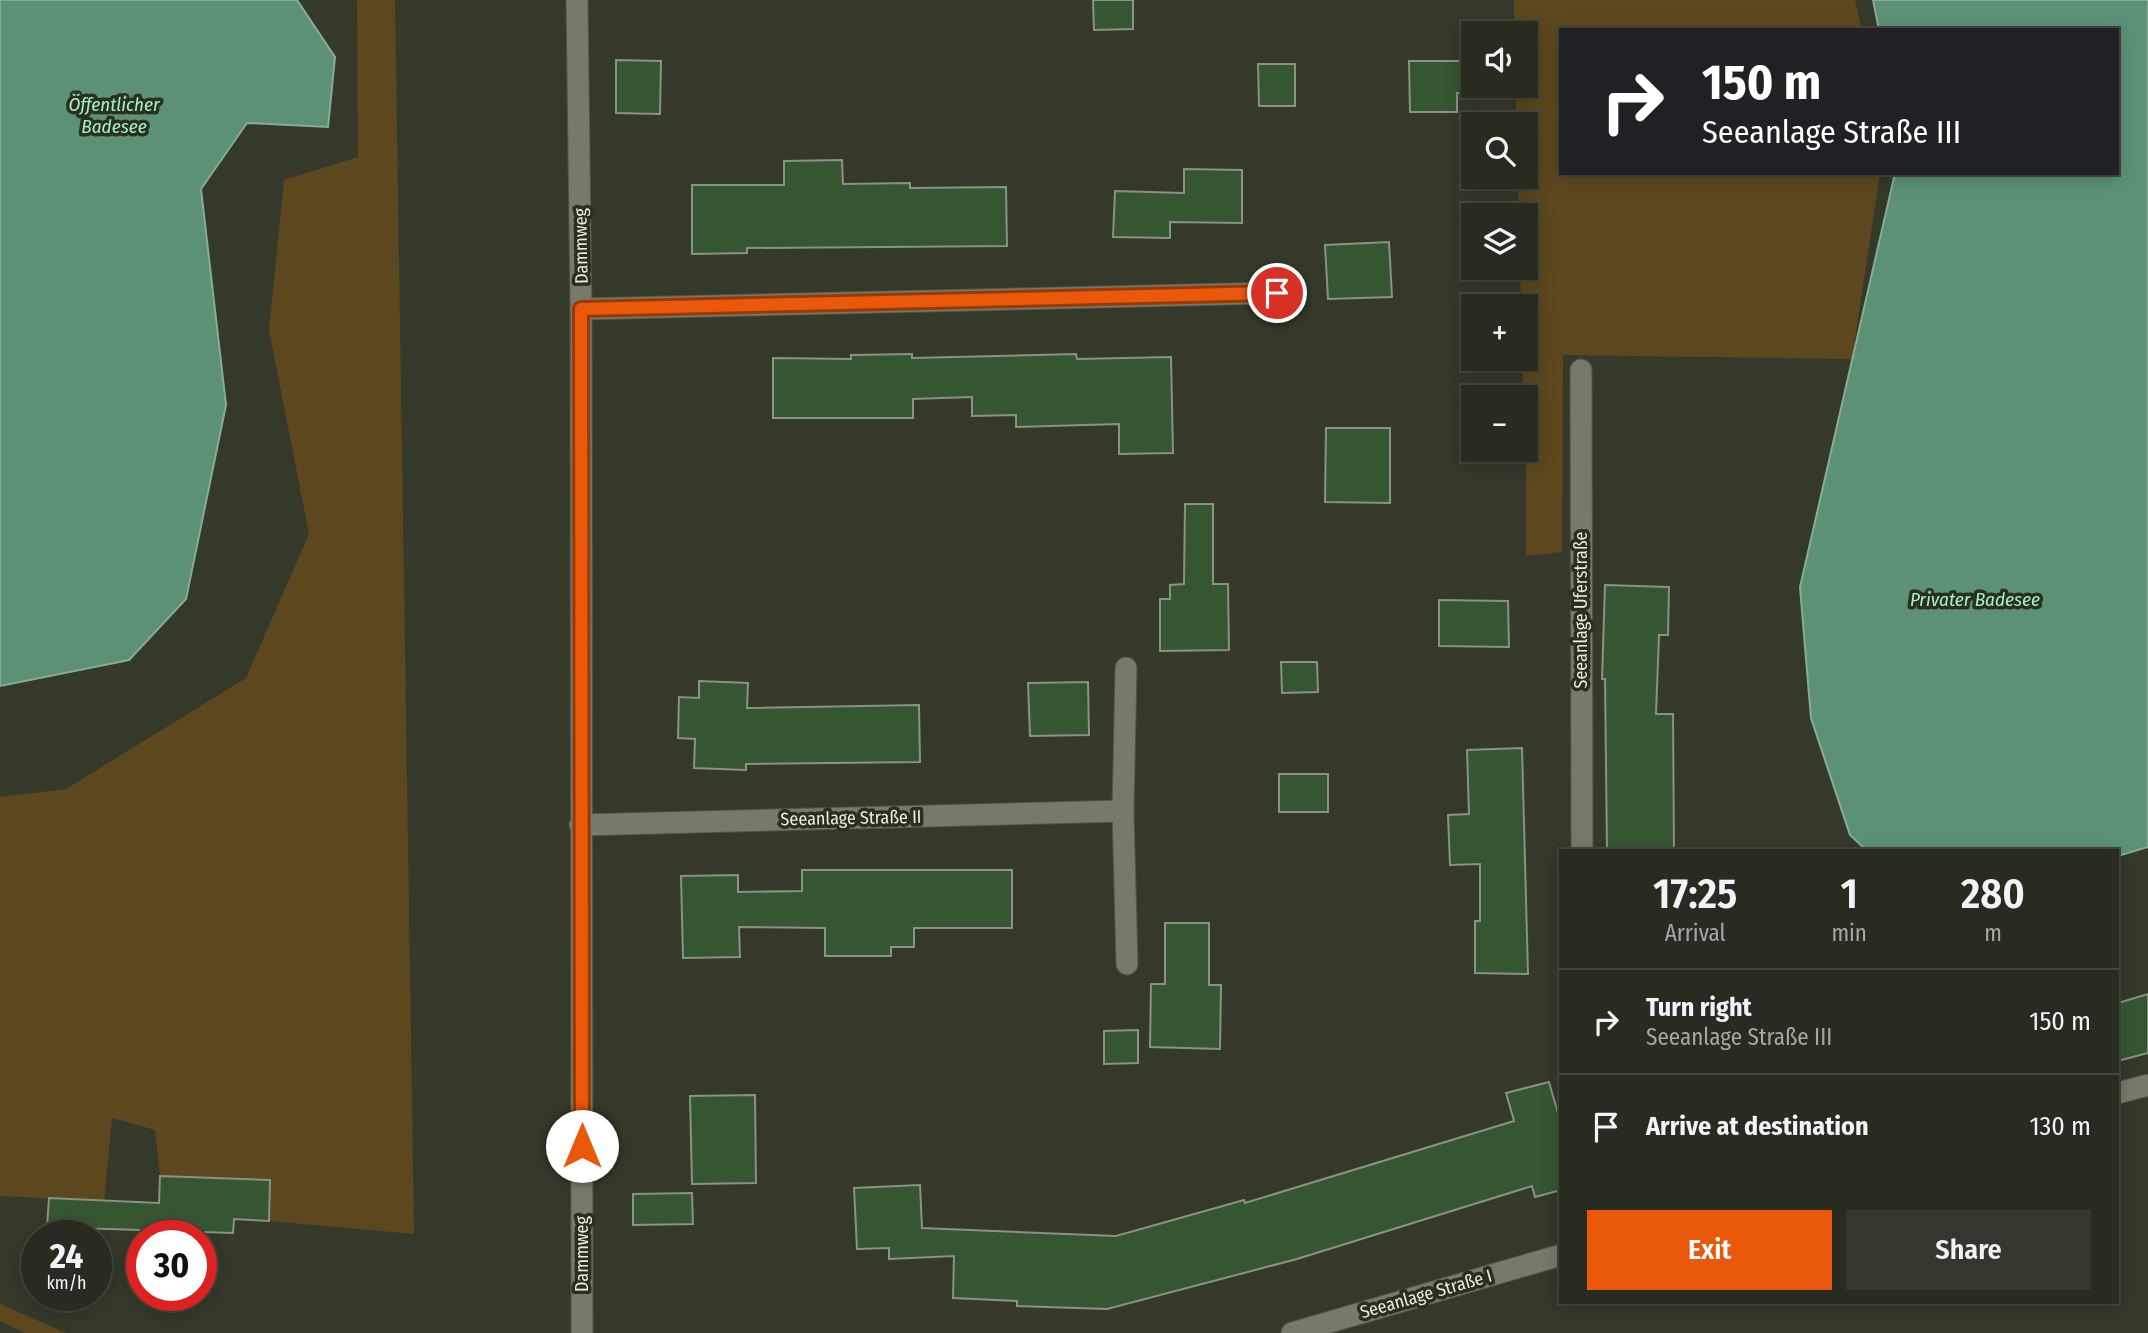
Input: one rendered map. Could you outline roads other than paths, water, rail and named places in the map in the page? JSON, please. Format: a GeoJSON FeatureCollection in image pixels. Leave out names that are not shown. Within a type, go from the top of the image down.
{"type":"FeatureCollection","features":[{"type":"Feature","properties":{"kind":"street","name":"Dammweg"},"geometry":{"type":"LineString","coordinates":[[578,0],[582,1333]]}},
{"type":"Feature","properties":{"kind":"street"},"geometry":{"type":"LineString","coordinates":[[581,309],[1277,293]]}},
{"type":"Feature","properties":{"kind":"street","name":"Seeanlage Uferstraße"},"geometry":{"type":"LineString","coordinates":[[1581,370],[1582,849]]}},
{"type":"Feature","properties":{"kind":"street"},"geometry":{"type":"LineString","coordinates":[[1126,668],[1122,811],[1127,964]]}},
{"type":"Feature","properties":{"kind":"street","name":"Seeanlage Straße II"},"geometry":{"type":"LineString","coordinates":[[580,825],[1122,811]]}},
{"type":"Feature","properties":{"kind":"street"},"geometry":{"type":"LineString","coordinates":[[2119,1093],[2148,1085]]}},
{"type":"Feature","properties":{"kind":"street","name":"Seeanlage Straße I"},"geometry":{"type":"LineString","coordinates":[[1292,1333],[1559,1256]]}},
{"type":"Feature","properties":{"kind":"water","name":"Öffentlicher Badesee"},"geometry":{"type":"Polygon","coordinates":[[[0,0],[297,0],[335,57],[328,127],[247,123],[201,189],[226,405],[186,599],[129,660],[0,686],[0,0]]]}},
{"type":"Feature","properties":{"kind":"water","name":"Privater Badesee"},"geometry":{"type":"Polygon","coordinates":[[[1873,0],[2148,0],[2148,847],[2119,856],[2119,849],[1865,849],[1850,835],[1811,718],[1800,587],[1895,175],[2119,175],[2119,28],[1879,28],[1873,0]]]}}]}
